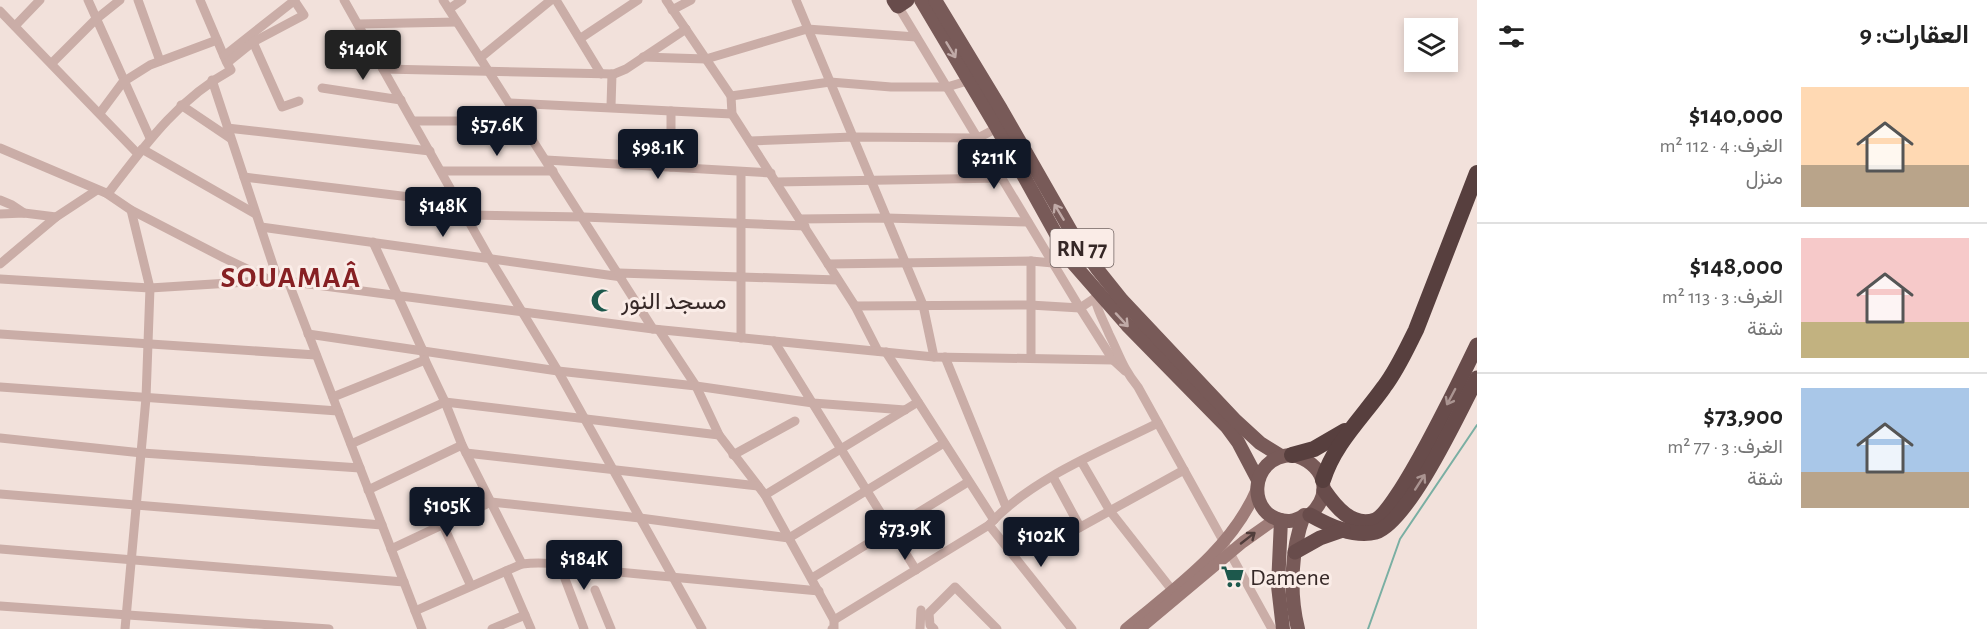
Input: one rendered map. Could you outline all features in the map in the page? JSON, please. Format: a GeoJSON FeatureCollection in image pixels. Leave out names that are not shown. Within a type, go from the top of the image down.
{"type":"FeatureCollection","features":[{"type":"Feature","properties":{"kind":"highway"},"geometry":{"type":"LineString","coordinates":[[1477,172],[1416,330],[1394,373],[1355,423],[1328,464],[1323,485],[1336,507],[1353,519],[1375,520],[1382,516],[1398,494],[1421,454],[1477,345]]}},
{"type":"Feature","properties":{"kind":"highway"},"geometry":{"type":"LineString","coordinates":[[1307,515],[1344,530],[1364,533],[1375,532],[1390,524],[1433,462],[1477,378]]}},
{"type":"Feature","properties":{"kind":"highway"},"geometry":{"type":"LineString","coordinates":[[1286,455],[1324,444],[1355,423]]}},
{"type":"Feature","properties":{"kind":"highway"},"geometry":{"type":"LineString","coordinates":[[1295,552],[1320,538],[1344,530]]}},
{"type":"Feature","properties":{"kind":"main road"},"geometry":{"type":"LineString","coordinates":[[921,0],[976,79],[997,128],[1013,145],[1071,261],[1096,297],[1227,427],[1238,442],[1257,484],[1262,507],[1279,519],[1295,521],[1307,515],[1320,504],[1323,485],[1319,471],[1312,462],[1303,457],[1286,455],[1266,465],[1257,484],[1246,512],[1227,548],[1139,629]]}},
{"type":"Feature","properties":{"kind":"main road","name":"RN 77"},"geometry":{"type":"LineString","coordinates":[[935,0],[1013,145],[1110,286],[1236,421],[1260,443],[1286,455]]}},
{"type":"Feature","properties":{"kind":"main road"},"geometry":{"type":"LineString","coordinates":[[1298,629],[1293,596],[1295,552],[1307,515]]}},
{"type":"Feature","properties":{"kind":"main road"},"geometry":{"type":"LineString","coordinates":[[1126,629],[1227,548],[1279,519]]}},
{"type":"Feature","properties":{"kind":"main road"},"geometry":{"type":"LineString","coordinates":[[1279,519],[1278,586],[1283,629]]}},
{"type":"Feature","properties":{"kind":"street"},"geometry":{"type":"LineString","coordinates":[[15,26],[40,0]]}},
{"type":"Feature","properties":{"kind":"street"},"geometry":{"type":"LineString","coordinates":[[88,0],[95,20],[150,138]]}},
{"type":"Feature","properties":{"kind":"street"},"geometry":{"type":"LineString","coordinates":[[52,63],[95,20],[120,0]]}},
{"type":"Feature","properties":{"kind":"street"},"geometry":{"type":"LineString","coordinates":[[138,0],[160,61]]}},
{"type":"Feature","properties":{"kind":"street"},"geometry":{"type":"LineString","coordinates":[[0,264],[5,256],[56,217],[101,192],[181,105],[212,80],[231,70],[200,0]]}},
{"type":"Feature","properties":{"kind":"street"},"geometry":{"type":"LineString","coordinates":[[295,0],[304,15],[226,59],[295,0]]}},
{"type":"Feature","properties":{"kind":"street"},"geometry":{"type":"LineString","coordinates":[[344,0],[490,259],[558,371],[702,629]]}},
{"type":"Feature","properties":{"kind":"street"},"geometry":{"type":"LineString","coordinates":[[443,0],[656,330],[696,386],[719,435],[765,495],[819,591],[833,627],[916,570],[992,522],[1006,507],[1053,477],[1158,423]]}},
{"type":"Feature","properties":{"kind":"street"},"geometry":{"type":"LineString","coordinates":[[449,9],[462,0]]}},
{"type":"Feature","properties":{"kind":"street"},"geometry":{"type":"LineString","coordinates":[[480,58],[551,0]]}},
{"type":"Feature","properties":{"kind":"street"},"geometry":{"type":"LineString","coordinates":[[556,0],[601,74]]}},
{"type":"Feature","properties":{"kind":"street"},"geometry":{"type":"LineString","coordinates":[[581,38],[638,0]]}},
{"type":"Feature","properties":{"kind":"street"},"geometry":{"type":"LineString","coordinates":[[666,0],[732,96],[732,114],[882,351],[918,402],[992,522],[1072,629]]}},
{"type":"Feature","properties":{"kind":"street"},"geometry":{"type":"LineString","coordinates":[[672,10],[691,0]]}},
{"type":"Feature","properties":{"kind":"street"},"geometry":{"type":"LineString","coordinates":[[796,0],[923,305],[934,357]]}},
{"type":"Feature","properties":{"kind":"street"},"geometry":{"type":"LineString","coordinates":[[900,2],[916,37],[1080,308],[1113,360],[1138,387],[1272,629]]}},
{"type":"Feature","properties":{"kind":"street"},"geometry":{"type":"LineString","coordinates":[[0,11],[140,151],[254,213]]}},
{"type":"Feature","properties":{"kind":"street"},"geometry":{"type":"LineString","coordinates":[[358,24],[457,22]]}},
{"type":"Feature","properties":{"kind":"street"},"geometry":{"type":"LineString","coordinates":[[383,69],[612,74],[622,71],[686,29]]}},
{"type":"Feature","properties":{"kind":"street"},"geometry":{"type":"LineString","coordinates":[[644,57],[706,60],[807,29],[916,37]]}},
{"type":"Feature","properties":{"kind":"street"},"geometry":{"type":"LineString","coordinates":[[100,113],[123,82],[150,65],[217,40]]}},
{"type":"Feature","properties":{"kind":"street"},"geometry":{"type":"LineString","coordinates":[[253,42],[282,107],[299,101]]}},
{"type":"Feature","properties":{"kind":"street"},"geometry":{"type":"LineString","coordinates":[[611,106],[612,74]]}},
{"type":"Feature","properties":{"kind":"street"},"geometry":{"type":"LineString","coordinates":[[732,96],[830,82],[891,87],[947,87],[976,79]]}},
{"type":"Feature","properties":{"kind":"street"},"geometry":{"type":"LineString","coordinates":[[212,80],[278,280],[308,334],[422,629]]}},
{"type":"Feature","properties":{"kind":"street"},"geometry":{"type":"LineString","coordinates":[[322,88],[401,100]]}},
{"type":"Feature","properties":{"kind":"street"},"geometry":{"type":"LineString","coordinates":[[510,103],[611,106],[732,114]]}},
{"type":"Feature","properties":{"kind":"street"},"geometry":{"type":"LineString","coordinates":[[181,105],[229,133],[430,151]]}},
{"type":"Feature","properties":{"kind":"street"},"geometry":{"type":"LineString","coordinates":[[670,111],[671,167]]}},
{"type":"Feature","properties":{"kind":"street"},"geometry":{"type":"LineString","coordinates":[[413,121],[521,121]]}},
{"type":"Feature","properties":{"kind":"street"},"geometry":{"type":"LineString","coordinates":[[750,141],[853,137],[978,138],[997,128]]}},
{"type":"Feature","properties":{"kind":"street"},"geometry":{"type":"LineString","coordinates":[[0,148],[101,192],[224,258],[278,280]]}},
{"type":"Feature","properties":{"kind":"street"},"geometry":{"type":"LineString","coordinates":[[546,160],[741,172],[774,178],[871,181],[1002,178]]}},
{"type":"Feature","properties":{"kind":"street"},"geometry":{"type":"LineString","coordinates":[[441,171],[553,171]]}},
{"type":"Feature","properties":{"kind":"street"},"geometry":{"type":"LineString","coordinates":[[741,172],[741,338]]}},
{"type":"Feature","properties":{"kind":"street"},"geometry":{"type":"LineString","coordinates":[[244,177],[460,203]]}},
{"type":"Feature","properties":{"kind":"street"},"geometry":{"type":"LineString","coordinates":[[0,200],[24,213]]}},
{"type":"Feature","properties":{"kind":"street"},"geometry":{"type":"LineString","coordinates":[[125,629],[135,505],[142,453],[150,288],[131,210]]}},
{"type":"Feature","properties":{"kind":"street"},"geometry":{"type":"LineString","coordinates":[[0,214],[24,213],[56,217]]}},
{"type":"Feature","properties":{"kind":"street"},"geometry":{"type":"LineString","coordinates":[[467,215],[583,217],[740,224],[886,218],[1028,222]]}},
{"type":"Feature","properties":{"kind":"street"},"geometry":{"type":"LineString","coordinates":[[261,226],[620,275],[838,280]]}},
{"type":"Feature","properties":{"kind":"street"},"geometry":{"type":"LineString","coordinates":[[373,242],[464,449],[522,564]]}},
{"type":"Feature","properties":{"kind":"street"},"geometry":{"type":"LineString","coordinates":[[1031,261],[1031,358]]}},
{"type":"Feature","properties":{"kind":"street"},"geometry":{"type":"LineString","coordinates":[[828,264],[1071,261]]}},
{"type":"Feature","properties":{"kind":"street"},"geometry":{"type":"LineString","coordinates":[[0,279],[150,288],[278,280],[656,330],[934,357],[1113,360]]}},
{"type":"Feature","properties":{"kind":"street"},"geometry":{"type":"LineString","coordinates":[[855,306],[1030,305],[1080,308],[1110,286]]}},
{"type":"Feature","properties":{"kind":"street"},"geometry":{"type":"LineString","coordinates":[[1096,297],[1099,314],[1125,371]]}},
{"type":"Feature","properties":{"kind":"street"},"geometry":{"type":"LineString","coordinates":[[0,334],[316,355]]}},
{"type":"Feature","properties":{"kind":"street"},"geometry":{"type":"LineString","coordinates":[[308,334],[424,355],[696,386],[813,403],[904,410]]}},
{"type":"Feature","properties":{"kind":"street"},"geometry":{"type":"LineString","coordinates":[[774,341],[916,570]]}},
{"type":"Feature","properties":{"kind":"street"},"geometry":{"type":"LineString","coordinates":[[333,397],[424,355]]}},
{"type":"Feature","properties":{"kind":"street"},"geometry":{"type":"LineString","coordinates":[[945,357],[1006,507]]}},
{"type":"Feature","properties":{"kind":"street"},"geometry":{"type":"LineString","coordinates":[[0,387],[338,411]]}},
{"type":"Feature","properties":{"kind":"street"},"geometry":{"type":"LineString","coordinates":[[351,444],[445,402],[719,435]]}},
{"type":"Feature","properties":{"kind":"street"},"geometry":{"type":"LineString","coordinates":[[765,495],[918,402]]}},
{"type":"Feature","properties":{"kind":"street"},"geometry":{"type":"LineString","coordinates":[[733,455],[795,422]]}},
{"type":"Feature","properties":{"kind":"street"},"geometry":{"type":"LineString","coordinates":[[0,438],[142,453],[360,468]]}},
{"type":"Feature","properties":{"kind":"street"},"geometry":{"type":"LineString","coordinates":[[391,549],[491,502],[640,518],[789,538],[944,443]]}},
{"type":"Feature","properties":{"kind":"street"},"geometry":{"type":"LineString","coordinates":[[368,489],[464,449],[758,486]]}},
{"type":"Feature","properties":{"kind":"street"},"geometry":{"type":"LineString","coordinates":[[1081,461],[1110,511],[1172,590]]}},
{"type":"Feature","properties":{"kind":"street"},"geometry":{"type":"LineString","coordinates":[[1057,540],[1184,470]]}},
{"type":"Feature","properties":{"kind":"street"},"geometry":{"type":"LineString","coordinates":[[1053,477],[1080,527]]}},
{"type":"Feature","properties":{"kind":"street"},"geometry":{"type":"LineString","coordinates":[[812,578],[968,482]]}},
{"type":"Feature","properties":{"kind":"street"},"geometry":{"type":"LineString","coordinates":[[0,494],[382,525]]}},
{"type":"Feature","properties":{"kind":"street"},"geometry":{"type":"LineString","coordinates":[[442,525],[471,586]]}},
{"type":"Feature","properties":{"kind":"street"},"geometry":{"type":"LineString","coordinates":[[0,549],[404,582]]}},
{"type":"Feature","properties":{"kind":"street"},"geometry":{"type":"LineString","coordinates":[[559,563],[584,629]]}},
{"type":"Feature","properties":{"kind":"street"},"geometry":{"type":"LineString","coordinates":[[415,611],[522,564],[559,563],[586,569],[819,591]]}},
{"type":"Feature","properties":{"kind":"street"},"geometry":{"type":"LineString","coordinates":[[506,571],[531,629]]}},
{"type":"Feature","properties":{"kind":"street"},"geometry":{"type":"LineString","coordinates":[[934,629],[930,625],[929,613],[955,587],[997,629]]}},
{"type":"Feature","properties":{"kind":"street"},"geometry":{"type":"LineString","coordinates":[[595,590],[611,629]]}},
{"type":"Feature","properties":{"kind":"street"},"geometry":{"type":"LineString","coordinates":[[0,606],[329,629]]}},
{"type":"Feature","properties":{"kind":"street"},"geometry":{"type":"LineString","coordinates":[[920,629],[921,610]]}},
{"type":"Feature","properties":{"kind":"street"},"geometry":{"type":"LineString","coordinates":[[492,629],[525,615]]}},
{"type":"Feature","properties":{"kind":"waterway"},"geometry":{"type":"LineString","coordinates":[[1368,629],[1400,539],[1477,425]]}},
{"type":"Feature","properties":{"kind":"place","name":"مسجد النور"},"geometry":{"type":"Point","coordinates":[603,301]}},
{"type":"Feature","properties":{"kind":"place","name":"Damene"},"geometry":{"type":"Point","coordinates":[1232,577]}},
{"type":"Feature","properties":{"kind":"district","name":"SOUAMAÂ"},"geometry":{"type":"Point","coordinates":[291,277]}}]}
